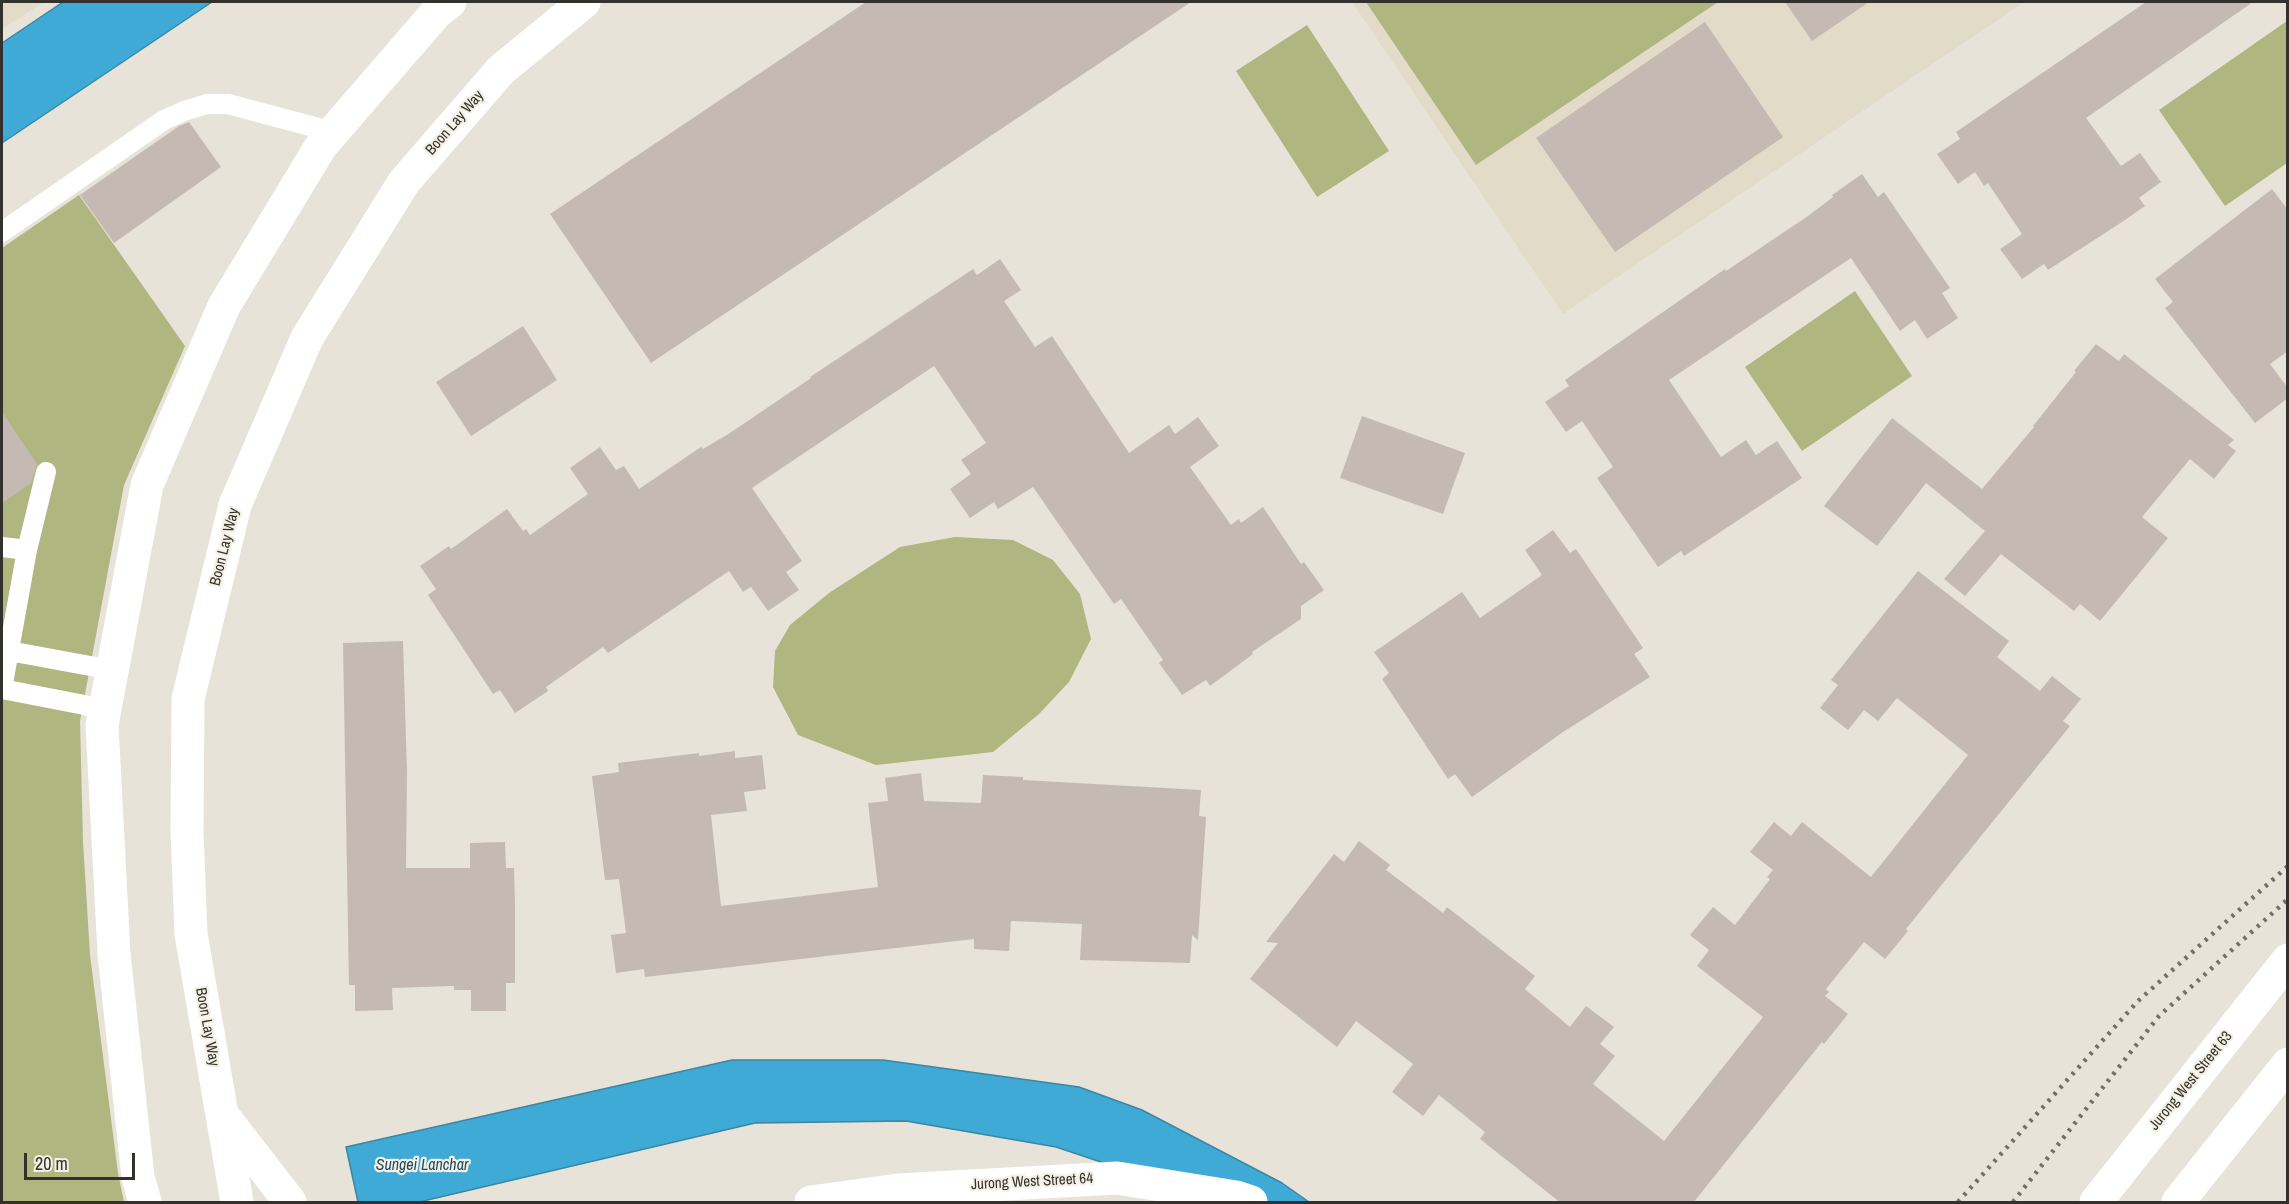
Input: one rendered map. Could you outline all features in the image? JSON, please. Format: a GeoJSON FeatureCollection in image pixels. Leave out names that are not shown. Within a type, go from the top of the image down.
{"type":"FeatureCollection","features":[{"type":"Feature","properties":{"kind":"main road"},"geometry":{"type":"LineString","coordinates":[[145,1203],[138,1177],[114,954],[102,725],[147,485],[224,306],[321,146],[435,13],[450,2]]}},
{"type":"Feature","properties":{"kind":"main road","name":"Boon Lay Way"},"geometry":{"type":"LineString","coordinates":[[237,1203],[224,1116],[191,934],[187,831],[189,699],[235,505],[307,338],[404,182],[501,70],[584,2]]}},
{"type":"Feature","properties":{"kind":"main road","name":"Jurong West Street 63"},"geometry":{"type":"LineString","coordinates":[[2096,1203],[2288,960]]}},
{"type":"Feature","properties":{"kind":"main road"},"geometry":{"type":"LineString","coordinates":[[2178,1203],[2288,1064]]}},
{"type":"Feature","properties":{"kind":"main road"},"geometry":{"type":"LineString","coordinates":[[224,1116],[290,1203]]}},
{"type":"Feature","properties":{"kind":"main road","name":"Jurong West Street 64"},"geometry":{"type":"LineString","coordinates":[[811,1203],[898,1190],[1117,1178],[1236,1197],[1251,1203]]}},
{"type":"Feature","properties":{"kind":"lane"},"geometry":{"type":"LineString","coordinates":[[2,232],[164,120],[207,104],[228,104],[333,132]]}},
{"type":"Feature","properties":{"kind":"lane"},"geometry":{"type":"LineString","coordinates":[[46,472],[27,550],[2,689],[105,709]]}},
{"type":"Feature","properties":{"kind":"lane"},"geometry":{"type":"LineString","coordinates":[[2,547],[27,550]]}},
{"type":"Feature","properties":{"kind":"lane"},"geometry":{"type":"LineString","coordinates":[[9,651],[112,670]]}},
{"type":"Feature","properties":{"kind":"shaded area"},"geometry":{"type":"Polygon","coordinates":[[[2,2],[44,2],[2,29],[2,2]]]}},
{"type":"Feature","properties":{"kind":"shaded area"},"geometry":{"type":"Polygon","coordinates":[[[1352,2],[2024,2],[1563,314],[1352,2]]]}},
{"type":"Feature","properties":{"kind":"green space"},"geometry":{"type":"Polygon","coordinates":[[[1366,2],[1718,2],[1476,165],[1366,2]]]}},
{"type":"Feature","properties":{"kind":"green space"},"geometry":{"type":"Polygon","coordinates":[[[2287,21],[2287,163],[2225,206],[2159,110],[2287,21]]]}},
{"type":"Feature","properties":{"kind":"green space"},"geometry":{"type":"Polygon","coordinates":[[[1307,25],[1389,151],[1317,197],[1236,71],[1307,25]]]}},
{"type":"Feature","properties":{"kind":"green space"},"geometry":{"type":"Polygon","coordinates":[[[79,195],[185,346],[124,485],[80,721],[83,842],[90,955],[118,1173],[124,1202],[2,1202],[2,248],[79,195]]]}},
{"type":"Feature","properties":{"kind":"green space"},"geometry":{"type":"Polygon","coordinates":[[[1855,291],[1912,376],[1802,451],[1745,367],[1855,291]]]}},
{"type":"Feature","properties":{"kind":"green space"},"geometry":{"type":"Polygon","coordinates":[[[955,537],[1013,540],[1053,560],[1080,594],[1091,639],[1069,682],[1039,714],[993,752],[876,765],[798,735],[773,687],[775,651],[790,625],[829,593],[900,547],[955,537]]]}},
{"type":"Feature","properties":{"kind":"water"},"geometry":{"type":"Polygon","coordinates":[[[63,2],[212,2],[2,143],[2,43],[63,2]]]}},
{"type":"Feature","properties":{"kind":"water","name":"Sungei Lanchar"},"geometry":{"type":"Polygon","coordinates":[[[732,1060],[883,1060],[1079,1087],[1142,1110],[1282,1183],[1309,1202],[1201,1202],[1152,1179],[1056,1147],[906,1121],[755,1123],[419,1202],[358,1202],[346,1147],[732,1060]]]}},
{"type":"Feature","properties":{"kind":"building"},"geometry":{"type":"Polygon","coordinates":[[[866,2],[1191,2],[651,363],[550,214],[866,2]]]}},
{"type":"Feature","properties":{"kind":"building"},"geometry":{"type":"Polygon","coordinates":[[[1785,2],[1869,2],[1812,41],[1785,2]]]}},
{"type":"Feature","properties":{"kind":"building"},"geometry":{"type":"Polygon","coordinates":[[[2146,2],[2253,2],[2086,118],[2121,166],[2140,153],[2161,182],[2139,198],[2145,206],[2048,270],[2044,264],[2022,279],[2000,249],[2022,234],[1988,183],[1984,186],[1975,172],[1958,184],[1937,154],[1960,139],[1956,132],[2146,2]]]}},
{"type":"Feature","properties":{"kind":"building"},"geometry":{"type":"Polygon","coordinates":[[[1705,22],[1783,137],[1615,252],[1536,138],[1705,22]]]}},
{"type":"Feature","properties":{"kind":"building"},"geometry":{"type":"Polygon","coordinates":[[[189,122],[221,167],[114,243],[80,195],[179,126],[189,122]]]}},
{"type":"Feature","properties":{"kind":"building"},"geometry":{"type":"Polygon","coordinates":[[[1862,174],[1878,197],[1884,192],[1950,288],[1942,293],[1958,318],[1927,339],[1915,320],[1900,331],[1851,258],[1669,380],[1721,457],[1746,440],[1756,455],[1777,441],[1802,478],[1684,556],[1681,551],[1658,567],[1597,478],[1613,467],[1582,421],[1566,432],[1545,402],[1569,386],[1565,380],[1725,269],[1726,271],[1808,216],[1833,197],[1832,195],[1862,174]]]}},
{"type":"Feature","properties":{"kind":"building"},"geometry":{"type":"Polygon","coordinates":[[[2272,189],[2288,210],[2288,351],[2270,364],[2288,388],[2288,398],[2255,423],[2165,308],[2173,302],[2155,279],[2272,189]]]}},
{"type":"Feature","properties":{"kind":"building"},"geometry":{"type":"Polygon","coordinates":[[[1000,259],[1021,290],[1004,301],[1035,347],[1052,336],[1129,453],[1169,425],[1175,434],[1198,417],[1219,446],[1190,467],[1231,525],[1239,519],[1241,523],[1263,507],[1301,564],[1304,562],[1324,590],[1301,606],[1301,619],[1252,652],[1253,654],[1210,686],[1206,680],[1182,695],[1159,663],[1163,660],[1121,599],[1114,604],[1033,487],[998,509],[994,502],[970,518],[950,489],[971,474],[961,460],[986,443],[934,366],[752,488],[802,561],[786,572],[799,590],[768,611],[751,587],[743,592],[729,571],[608,653],[603,647],[546,687],[548,691],[515,713],[500,690],[493,694],[428,595],[436,589],[420,566],[449,546],[451,549],[507,509],[523,531],[526,529],[530,535],[588,494],[570,468],[600,447],[616,470],[624,466],[639,489],[701,447],[703,449],[730,433],[973,269],[977,275],[1000,259]]]}},
{"type":"Feature","properties":{"kind":"building"},"geometry":{"type":"Polygon","coordinates":[[[523,326],[557,380],[471,436],[436,382],[523,326]]]}},
{"type":"Feature","properties":{"kind":"building"},"geometry":{"type":"Polygon","coordinates":[[[2096,344],[2119,361],[2124,354],[2234,440],[2228,445],[2236,451],[2214,479],[2190,459],[2142,517],[2168,538],[2100,621],[2080,604],[2074,611],[2001,554],[1965,596],[1944,579],[1985,531],[1926,483],[1877,546],[1824,506],[1892,418],[1982,489],[2034,427],[2096,344]]]}},
{"type":"Feature","properties":{"kind":"building"},"geometry":{"type":"Polygon","coordinates":[[[2,412],[37,464],[31,483],[2,503],[2,412]]]}},
{"type":"Feature","properties":{"kind":"building"},"geometry":{"type":"Polygon","coordinates":[[[1362,416],[1465,453],[1443,514],[1340,478],[1362,416]]]}},
{"type":"Feature","properties":{"kind":"building"},"geometry":{"type":"Polygon","coordinates":[[[1553,530],[1570,553],[1576,549],[1643,648],[1634,654],[1650,677],[1563,732],[1472,797],[1455,774],[1448,779],[1382,679],[1389,673],[1374,652],[1462,592],[1480,618],[1542,575],[1525,550],[1553,530]]]}},
{"type":"Feature","properties":{"kind":"building"},"geometry":{"type":"Polygon","coordinates":[[[1918,571],[2009,641],[1997,657],[2040,691],[2052,676],[2081,699],[2063,721],[2070,726],[1906,929],[1908,931],[1885,959],[1864,942],[1826,989],[1829,992],[1825,996],[1848,1014],[1824,1044],[1822,1042],[1693,1203],[1561,1203],[1480,1139],[1485,1132],[1439,1095],[1423,1116],[1392,1092],[1413,1064],[1356,1021],[1337,1047],[1250,979],[1278,943],[1266,942],[1334,854],[1344,862],[1359,841],[1390,865],[1386,870],[1443,913],[1447,907],[1535,976],[1525,989],[1570,1027],[1586,1006],[1614,1027],[1600,1044],[1615,1056],[1593,1084],[1664,1141],[1763,1017],[1697,966],[1709,950],[1690,935],[1713,907],[1735,925],[1770,879],[1767,877],[1773,870],[1750,852],[1774,822],[1791,836],[1802,822],[1871,877],[1968,755],[1897,698],[1878,721],[1864,710],[1848,730],[1820,708],[1838,685],[1831,680],[1918,571]]]}},
{"type":"Feature","properties":{"kind":"building"},"geometry":{"type":"Polygon","coordinates":[[[403,641],[407,773],[406,868],[470,868],[470,843],[505,842],[506,868],[514,868],[515,903],[515,983],[506,983],[506,1011],[471,1011],[471,990],[454,990],[454,986],[392,988],[393,1010],[355,1011],[355,985],[349,985],[343,643],[403,641]]]}},
{"type":"Feature","properties":{"kind":"building"},"geometry":{"type":"Polygon","coordinates":[[[735,751],[735,758],[762,755],[766,789],[744,792],[747,811],[711,815],[721,906],[878,887],[868,803],[888,801],[885,778],[921,773],[924,801],[981,803],[983,775],[1023,777],[1023,780],[1201,790],[1199,816],[1206,817],[1198,940],[1192,935],[1190,963],[1080,960],[1082,924],[1011,921],[1009,951],[974,949],[974,939],[645,977],[644,969],[616,973],[611,935],[626,933],[619,879],[605,880],[592,776],[619,772],[618,763],[735,751]]]}},
{"type":"Feature","properties":{"kind":"railway"},"geometry":{"type":"LineString","coordinates":[[1958,1202],[2138,1001],[2288,866]]}},
{"type":"Feature","properties":{"kind":"railway"},"geometry":{"type":"LineString","coordinates":[[2013,1202],[2159,1016],[2288,899]]}}]}
